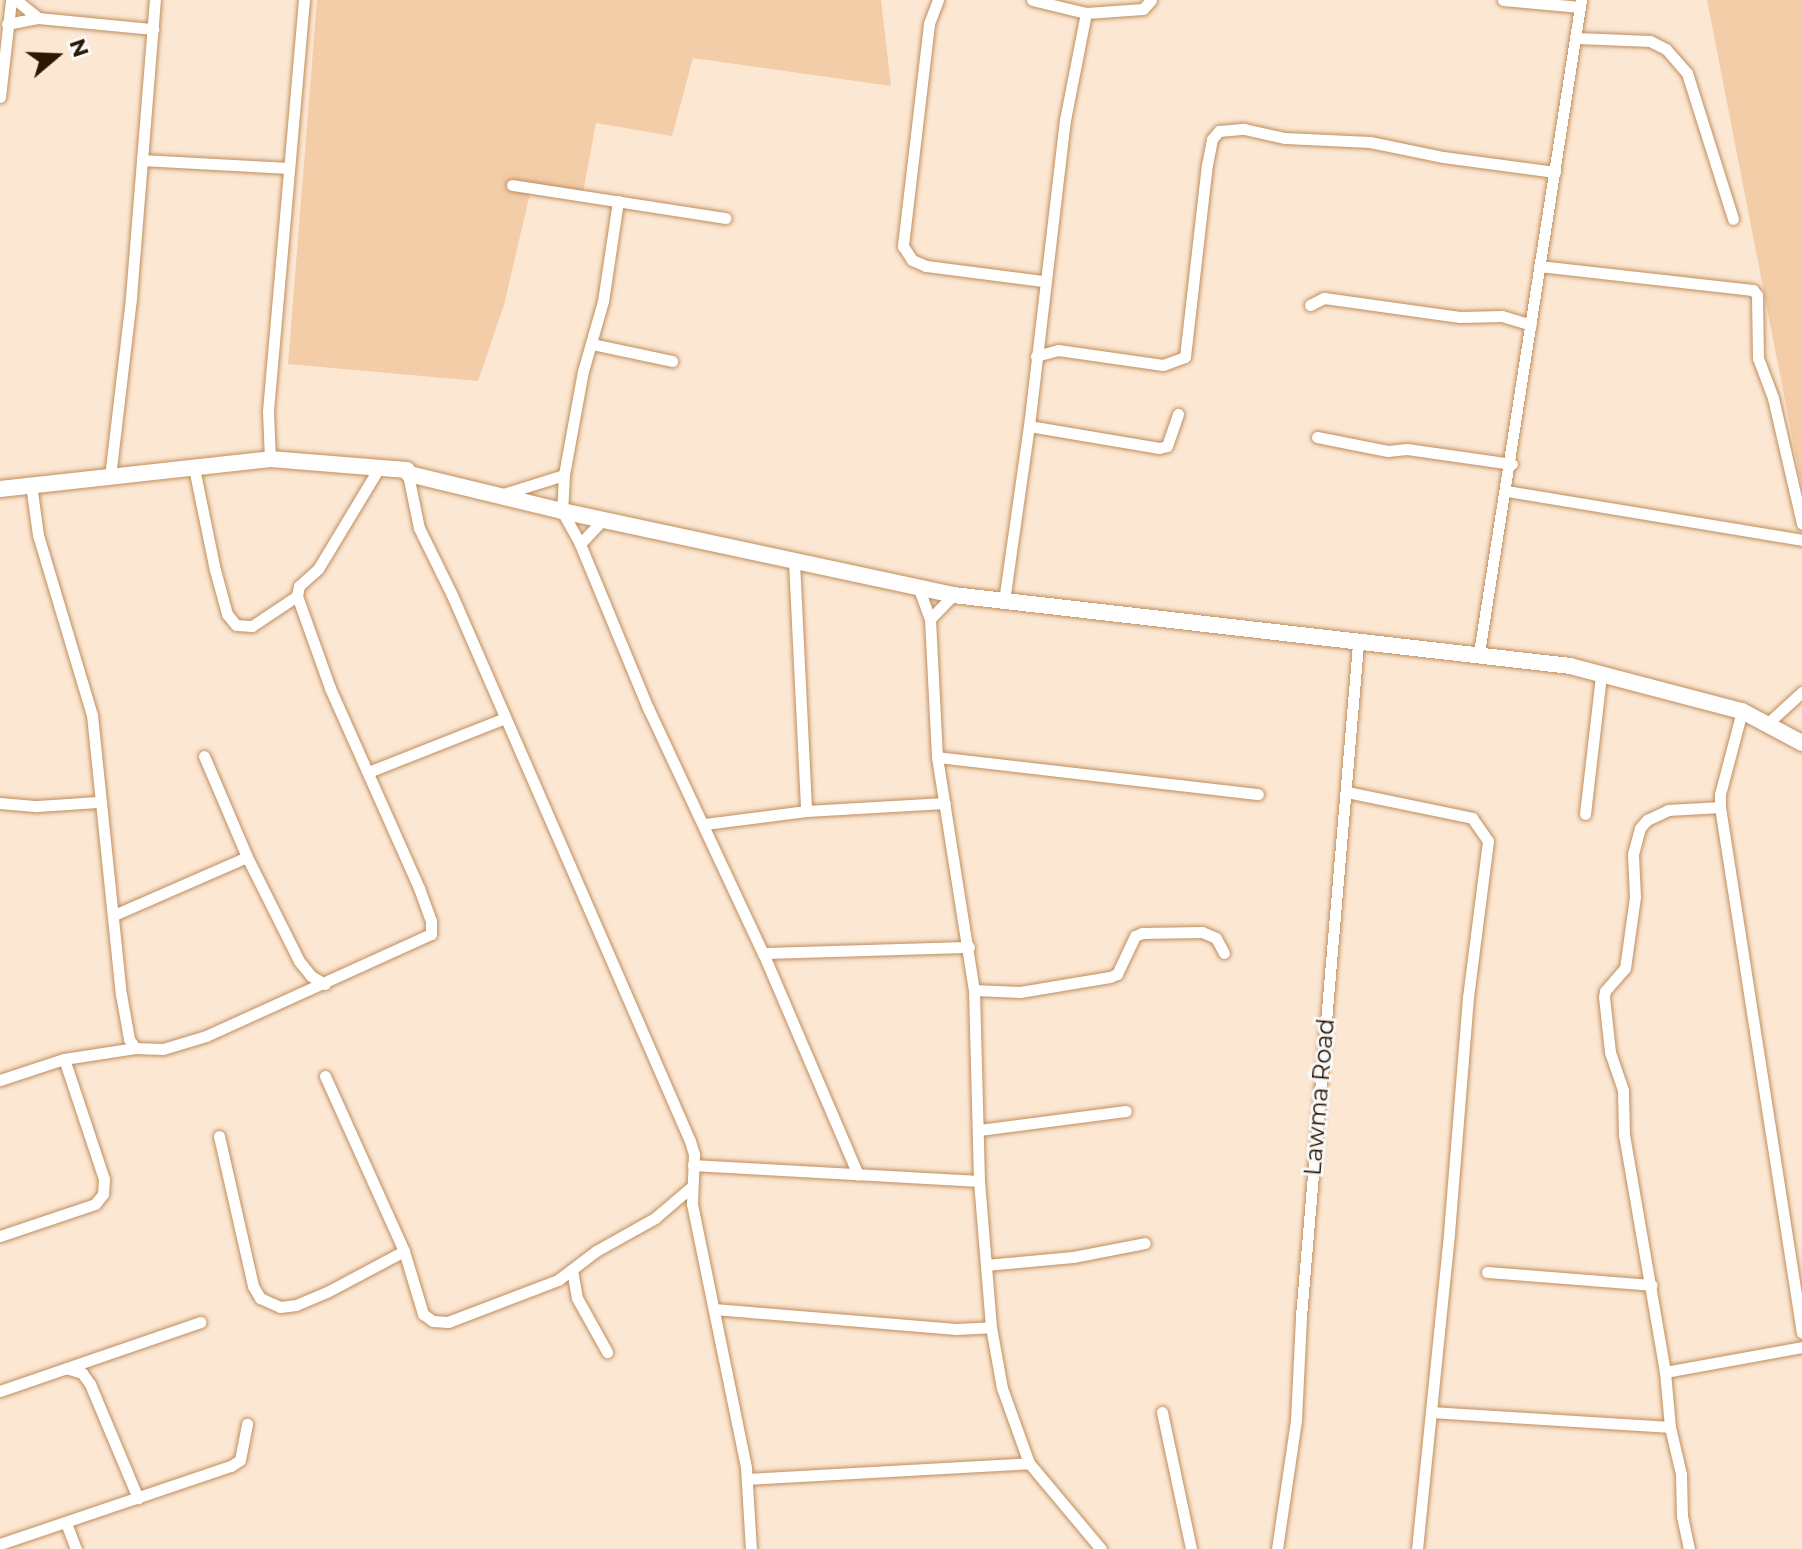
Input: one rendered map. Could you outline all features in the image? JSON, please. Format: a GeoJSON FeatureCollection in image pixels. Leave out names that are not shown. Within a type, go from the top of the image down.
{"type":"FeatureCollection","features":[{"type":"Feature","properties":{"kind":"main road"},"geometry":{"type":"LineString","coordinates":[[0,489],[270,459],[407,470],[409,474],[562,511],[953,595],[1358,644],[1479,653],[1570,666],[1742,711],[1802,743]]}},
{"type":"Feature","properties":{"kind":"street"},"geometry":{"type":"LineString","coordinates":[[0,97],[7,24],[14,0],[38,18]]}},
{"type":"Feature","properties":{"kind":"street"},"geometry":{"type":"LineString","coordinates":[[110,477],[131,297],[155,0]]}},
{"type":"Feature","properties":{"kind":"street"},"geometry":{"type":"LineString","coordinates":[[270,459],[268,411],[304,0]]}},
{"type":"Feature","properties":{"kind":"street"},"geometry":{"type":"LineString","coordinates":[[938,0],[929,24],[903,246],[912,260],[926,266],[1043,281]]}},
{"type":"Feature","properties":{"kind":"street"},"geometry":{"type":"LineString","coordinates":[[1032,0],[1086,13],[1143,9],[1151,0]]}},
{"type":"Feature","properties":{"kind":"street"},"geometry":{"type":"LineString","coordinates":[[1479,653],[1512,464],[1580,4],[1503,0]]}},
{"type":"Feature","properties":{"kind":"street"},"geometry":{"type":"LineString","coordinates":[[1004,601],[1029,426],[1043,281],[1065,120],[1086,13]]}},
{"type":"Feature","properties":{"kind":"street"},"geometry":{"type":"LineString","coordinates":[[7,24],[38,18],[153,29]]}},
{"type":"Feature","properties":{"kind":"street"},"geometry":{"type":"LineString","coordinates":[[1577,38],[1650,41],[1666,49],[1687,73],[1733,219]]}},
{"type":"Feature","properties":{"kind":"street"},"geometry":{"type":"LineString","coordinates":[[1036,356],[1058,350],[1163,365],[1185,357],[1207,165],[1212,139],[1219,131],[1244,129],[1285,138],[1370,142],[1443,157],[1555,172]]}},
{"type":"Feature","properties":{"kind":"street"},"geometry":{"type":"LineString","coordinates":[[142,160],[288,168]]}},
{"type":"Feature","properties":{"kind":"street"},"geometry":{"type":"LineString","coordinates":[[512,185],[725,218]]}},
{"type":"Feature","properties":{"kind":"street"},"geometry":{"type":"LineString","coordinates":[[618,201],[603,301],[564,475],[562,511],[580,544],[648,708],[763,953],[858,1175]]}},
{"type":"Feature","properties":{"kind":"street"},"geometry":{"type":"LineString","coordinates":[[1539,266],[1753,290],[1757,295],[1758,358],[1773,398],[1802,524]]}},
{"type":"Feature","properties":{"kind":"street"},"geometry":{"type":"LineString","coordinates":[[1310,305],[1324,298],[1460,317],[1502,316],[1531,325]]}},
{"type":"Feature","properties":{"kind":"street"},"geometry":{"type":"LineString","coordinates":[[592,344],[672,361]]}},
{"type":"Feature","properties":{"kind":"street"},"geometry":{"type":"LineString","coordinates":[[1029,426],[1159,448],[1167,446],[1178,414]]}},
{"type":"Feature","properties":{"kind":"street"},"geometry":{"type":"LineString","coordinates":[[1317,437],[1388,451],[1407,449],[1512,464]]}},
{"type":"Feature","properties":{"kind":"street"},"geometry":{"type":"LineString","coordinates":[[194,468],[227,614],[236,625],[252,626],[297,596]]}},
{"type":"Feature","properties":{"kind":"street"},"geometry":{"type":"LineString","coordinates":[[0,1080],[64,1059],[135,1048],[163,1049],[206,1036],[427,936],[432,929],[419,888],[330,688],[297,596],[299,586],[318,569],[379,468]]}},
{"type":"Feature","properties":{"kind":"street"},"geometry":{"type":"LineString","coordinates":[[407,470],[419,528],[452,595],[694,1154],[690,1188],[692,1204],[747,1479],[751,1549]]}},
{"type":"Feature","properties":{"kind":"street"},"geometry":{"type":"LineString","coordinates":[[500,495],[564,475]]}},
{"type":"Feature","properties":{"kind":"street"},"geometry":{"type":"LineString","coordinates":[[31,484],[38,535],[90,705],[121,994],[129,1039],[135,1048]]}},
{"type":"Feature","properties":{"kind":"street"},"geometry":{"type":"LineString","coordinates":[[1507,491],[1802,540]]}},
{"type":"Feature","properties":{"kind":"street"},"geometry":{"type":"LineString","coordinates":[[580,544],[603,519]]}},
{"type":"Feature","properties":{"kind":"street"},"geometry":{"type":"LineString","coordinates":[[794,562],[806,811]]}},
{"type":"Feature","properties":{"kind":"street"},"geometry":{"type":"LineString","coordinates":[[919,589],[930,619],[937,757],[974,990],[979,1181],[991,1327],[1002,1388],[1029,1463],[1101,1549]]}},
{"type":"Feature","properties":{"kind":"street"},"geometry":{"type":"LineString","coordinates":[[930,619],[953,595]]}},
{"type":"Feature","properties":{"kind":"street","name":"Lawma Road"},"geometry":{"type":"LineString","coordinates":[[1277,1549],[1296,1420],[1301,1316],[1358,644]]}},
{"type":"Feature","properties":{"kind":"street"},"geometry":{"type":"LineString","coordinates":[[1585,814],[1589,754],[1601,675]]}},
{"type":"Feature","properties":{"kind":"street"},"geometry":{"type":"LineString","coordinates":[[1768,723],[1802,692]]}},
{"type":"Feature","properties":{"kind":"street"},"geometry":{"type":"LineString","coordinates":[[1742,711],[1720,794],[1720,807],[1802,1333]]}},
{"type":"Feature","properties":{"kind":"street"},"geometry":{"type":"LineString","coordinates":[[368,772],[505,718]]}},
{"type":"Feature","properties":{"kind":"street"},"geometry":{"type":"LineString","coordinates":[[204,756],[247,857],[299,961],[325,984]]}},
{"type":"Feature","properties":{"kind":"street"},"geometry":{"type":"LineString","coordinates":[[937,757],[1258,794]]}},
{"type":"Feature","properties":{"kind":"street"},"geometry":{"type":"LineString","coordinates":[[1347,792],[1472,818],[1488,841],[1462,1057],[1432,1412],[1417,1549]]}},
{"type":"Feature","properties":{"kind":"street"},"geometry":{"type":"LineString","coordinates":[[0,803],[37,806],[98,802]]}},
{"type":"Feature","properties":{"kind":"street"},"geometry":{"type":"LineString","coordinates":[[705,824],[806,811],[945,803]]}},
{"type":"Feature","properties":{"kind":"street"},"geometry":{"type":"LineString","coordinates":[[1689,1549],[1682,1516],[1681,1474],[1670,1427],[1665,1372],[1624,1135],[1623,1090],[1610,1052],[1605,991],[1625,968],[1635,897],[1633,854],[1640,828],[1647,820],[1668,810],[1720,807]]}},
{"type":"Feature","properties":{"kind":"street"},"geometry":{"type":"LineString","coordinates":[[114,915],[247,857]]}},
{"type":"Feature","properties":{"kind":"street"},"geometry":{"type":"LineString","coordinates":[[974,990],[1020,992],[1110,977],[1117,974],[1135,936],[1142,933],[1202,932],[1216,938],[1224,953]]}},
{"type":"Feature","properties":{"kind":"street"},"geometry":{"type":"LineString","coordinates":[[763,953],[969,947]]}},
{"type":"Feature","properties":{"kind":"street"},"geometry":{"type":"LineString","coordinates":[[0,1236],[95,1204],[103,1194],[104,1179],[64,1059]]}},
{"type":"Feature","properties":{"kind":"street"},"geometry":{"type":"LineString","coordinates":[[325,1076],[404,1251],[423,1314],[438,1323],[535,1290],[655,1218],[690,1188]]}},
{"type":"Feature","properties":{"kind":"street"},"geometry":{"type":"LineString","coordinates":[[979,1130],[1126,1111]]}},
{"type":"Feature","properties":{"kind":"street"},"geometry":{"type":"LineString","coordinates":[[219,1136],[253,1286],[260,1298],[280,1307],[296,1305],[404,1251]]}},
{"type":"Feature","properties":{"kind":"street"},"geometry":{"type":"LineString","coordinates":[[693,1165],[979,1181]]}},
{"type":"Feature","properties":{"kind":"street"},"geometry":{"type":"LineString","coordinates":[[670,1205],[692,1204]]}},
{"type":"Feature","properties":{"kind":"street"},"geometry":{"type":"LineString","coordinates":[[986,1265],[1073,1257],[1145,1243]]}},
{"type":"Feature","properties":{"kind":"street"},"geometry":{"type":"LineString","coordinates":[[572,1270],[577,1298],[607,1352]]}},
{"type":"Feature","properties":{"kind":"street"},"geometry":{"type":"LineString","coordinates":[[1487,1272],[1651,1285]]}},
{"type":"Feature","properties":{"kind":"street"},"geometry":{"type":"LineString","coordinates":[[714,1309],[956,1329],[991,1327]]}},
{"type":"Feature","properties":{"kind":"street"},"geometry":{"type":"LineString","coordinates":[[0,1391],[200,1322]]}},
{"type":"Feature","properties":{"kind":"street"},"geometry":{"type":"LineString","coordinates":[[1665,1372],[1802,1347]]}},
{"type":"Feature","properties":{"kind":"street"},"geometry":{"type":"LineString","coordinates":[[68,1369],[82,1373],[90,1384],[138,1498]]}},
{"type":"Feature","properties":{"kind":"street"},"geometry":{"type":"LineString","coordinates":[[1162,1412],[1191,1549]]}},
{"type":"Feature","properties":{"kind":"street"},"geometry":{"type":"LineString","coordinates":[[1432,1412],[1670,1427]]}},
{"type":"Feature","properties":{"kind":"street"},"geometry":{"type":"LineString","coordinates":[[0,1544],[240,1460],[247,1424]]}},
{"type":"Feature","properties":{"kind":"street"},"geometry":{"type":"LineString","coordinates":[[747,1479],[1029,1463]]}},
{"type":"Feature","properties":{"kind":"street"},"geometry":{"type":"LineString","coordinates":[[66,1523],[76,1549]]}},
{"type":"Feature","properties":{"kind":"shaded area"},"geometry":{"type":"Polygon","coordinates":[[[317,0],[881,0],[891,86],[693,58],[672,136],[596,123],[583,192],[531,189],[504,305],[478,381],[288,364],[317,0]]]}},
{"type":"Feature","properties":{"kind":"shaded area"},"geometry":{"type":"Polygon","coordinates":[[[1707,0],[1802,0],[1802,486],[1800,477],[1707,0]]]}}]}
